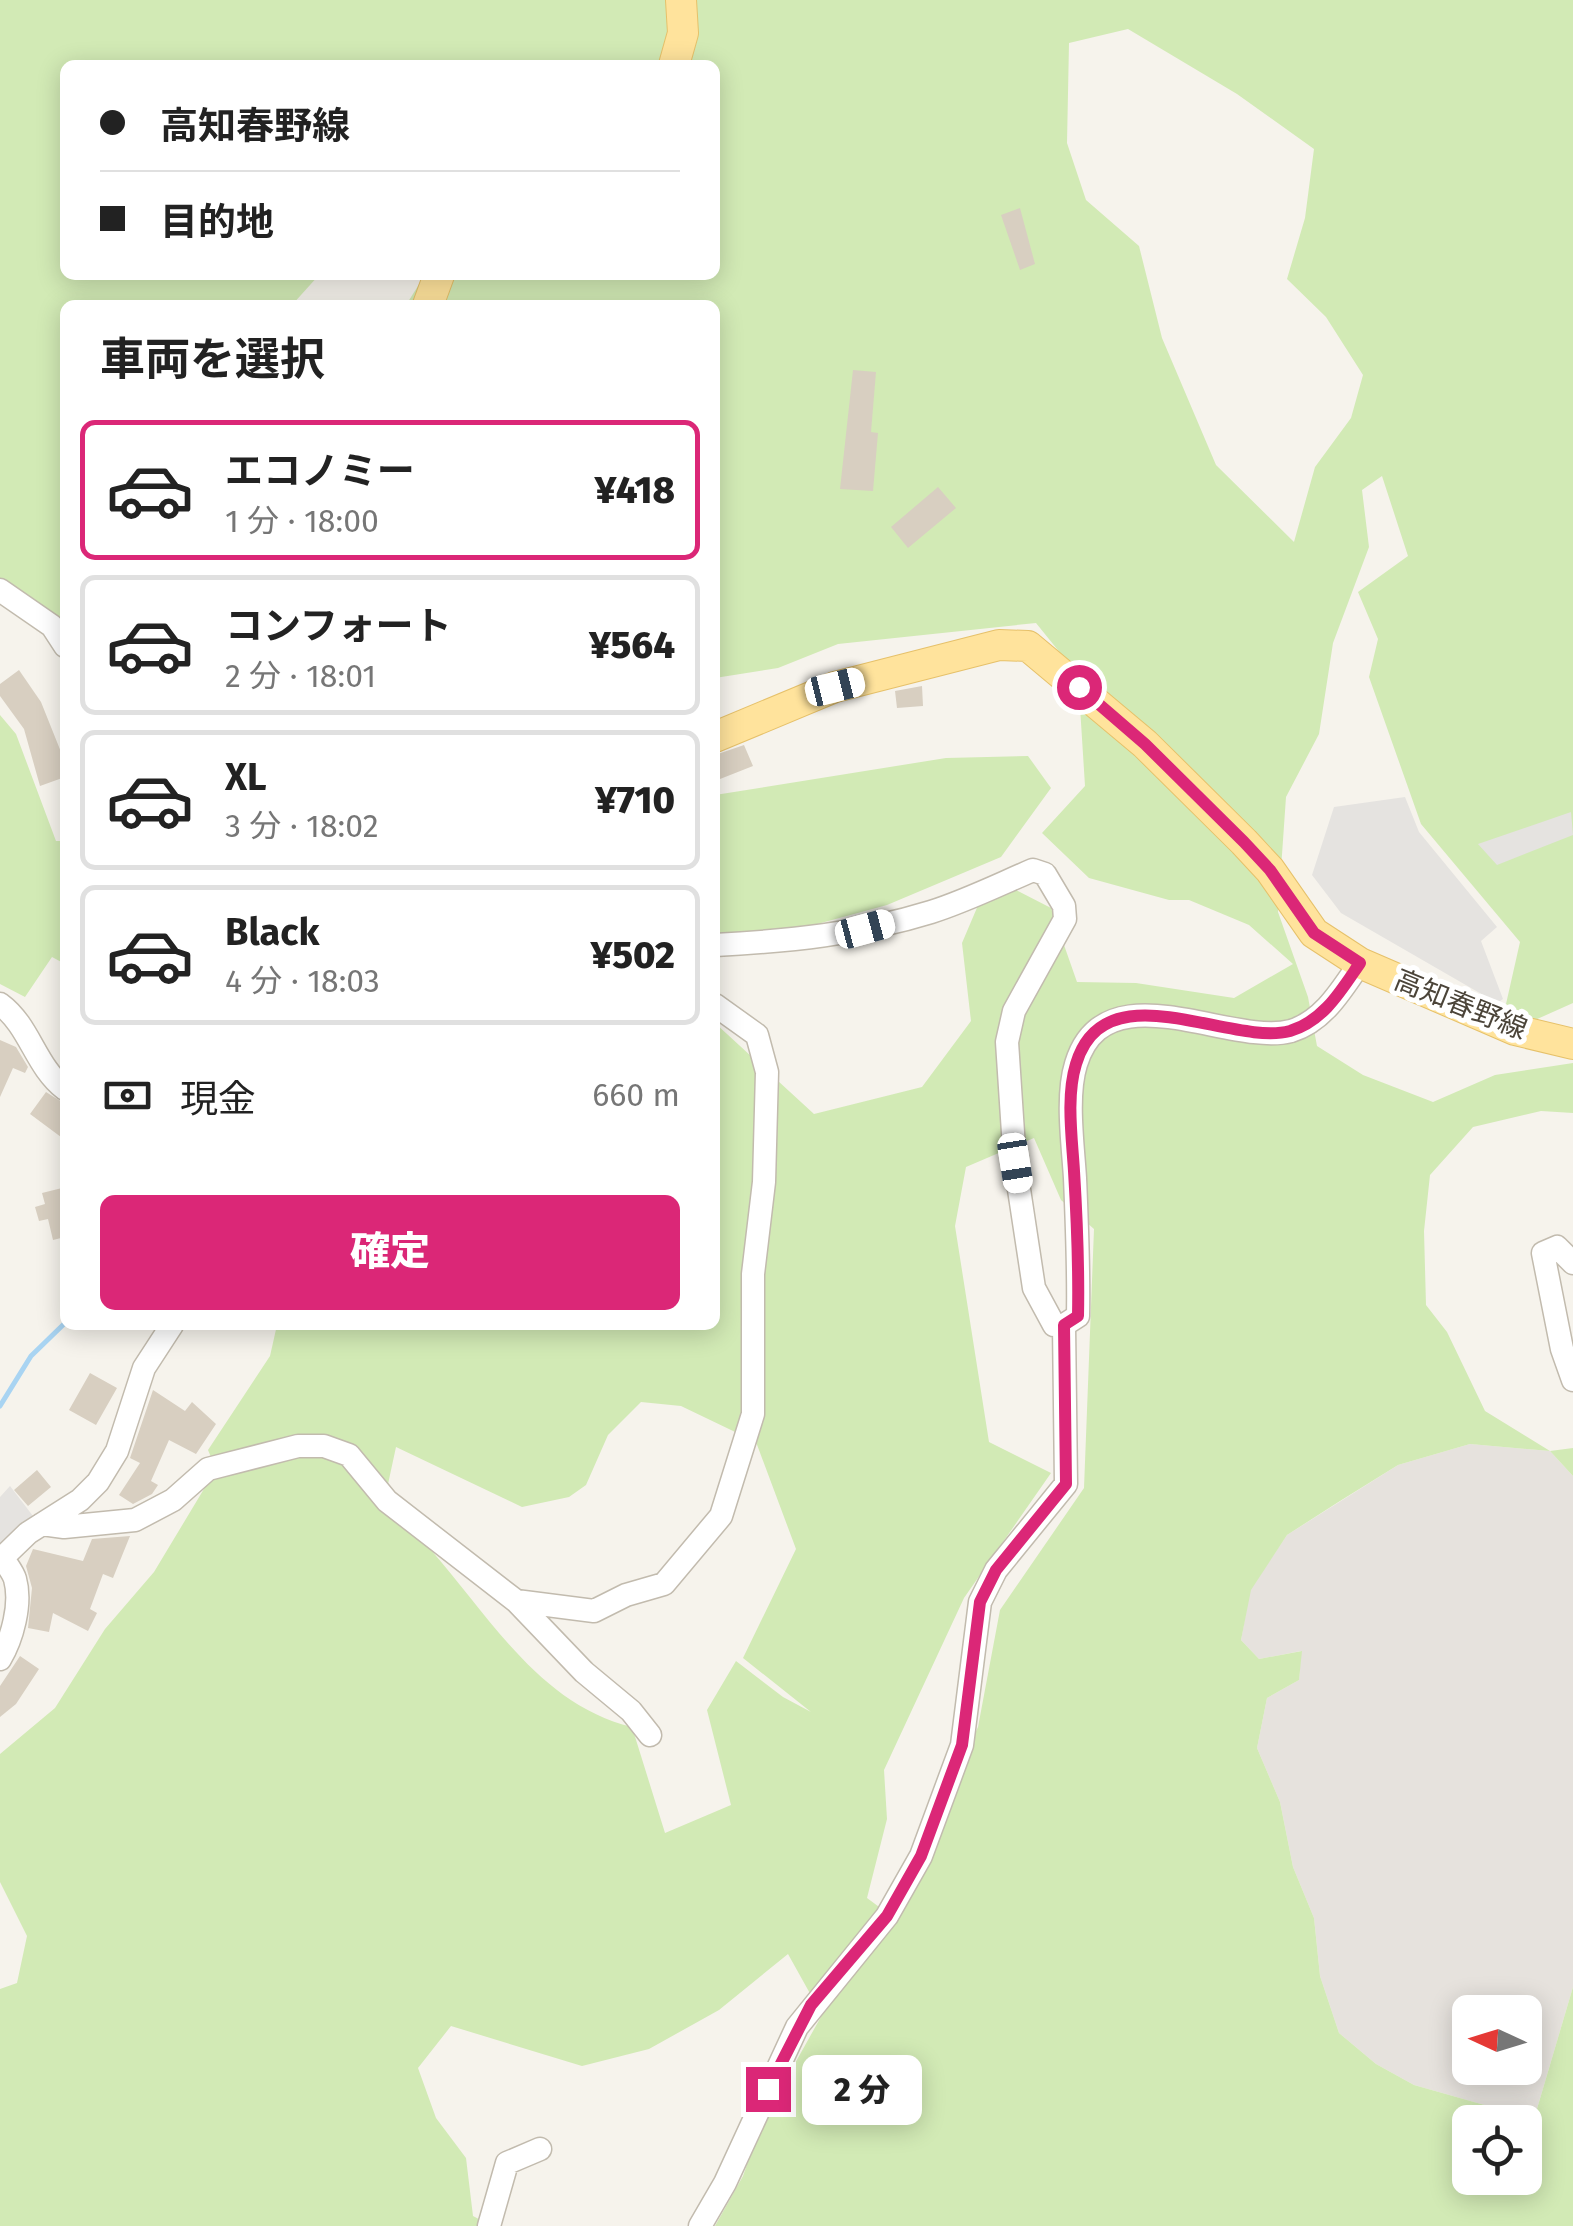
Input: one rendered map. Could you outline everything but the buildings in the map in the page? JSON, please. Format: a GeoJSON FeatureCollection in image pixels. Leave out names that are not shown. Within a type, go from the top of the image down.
{"type":"FeatureCollection","features":[{"type":"Feature","properties":{"kind":"main road"},"geometry":{"type":"LineString","coordinates":[[675,60],[683,34],[681,0]]}},
{"type":"Feature","properties":{"kind":"main road","name":"高知春野線"},"geometry":{"type":"LineString","coordinates":[[720,735],[835,687],[999,645],[1028,646],[1145,744],[1244,842],[1270,870],[1314,933],[1360,963],[1515,1030],[1573,1044]]}},
{"type":"Feature","properties":{"kind":"street"},"geometry":{"type":"LineString","coordinates":[[0,590],[52,626],[60,638]]}},
{"type":"Feature","properties":{"kind":"street"},"geometry":{"type":"LineString","coordinates":[[720,944],[802,940],[865,929],[934,911],[1033,870],[1045,874],[1064,906],[1065,919],[1014,1011],[1007,1042],[1008,1087],[1034,1288],[1054,1324],[1064,1325],[1078,1316],[1072,1125],[1076,1064],[1092,1036],[1133,1017],[1163,1014],[1252,1031],[1290,1031],[1319,1016],[1360,963]]}},
{"type":"Feature","properties":{"kind":"street"},"geometry":{"type":"LineString","coordinates":[[0,1004],[17,1016],[52,1079],[60,1085]]}},
{"type":"Feature","properties":{"kind":"street"},"geometry":{"type":"LineString","coordinates":[[516,1601],[594,1611],[626,1595],[664,1584],[720,1516],[754,1414],[753,1274],[764,1182],[767,1072],[757,1035],[720,1009]]}},
{"type":"Feature","properties":{"kind":"street"},"geometry":{"type":"LineString","coordinates":[[1573,1263],[1557,1247],[1543,1253],[1562,1350],[1573,1380]]}},
{"type":"Feature","properties":{"kind":"street"},"geometry":{"type":"LineString","coordinates":[[700,2226],[725,2183],[797,2027],[887,1916],[921,1856],[962,1745],[980,1602],[996,1570],[1066,1484],[1064,1325]]}},
{"type":"Feature","properties":{"kind":"street"},"geometry":{"type":"LineString","coordinates":[[0,1659],[9,1644],[15,1612],[15,1579],[1,1559],[98,1482],[117,1451],[144,1368],[169,1330]]}},
{"type":"Feature","properties":{"kind":"street"},"geometry":{"type":"LineString","coordinates":[[42,1524],[64,1527],[135,1520],[172,1500],[208,1469],[298,1446],[324,1446],[350,1455],[387,1501],[516,1601],[584,1672],[631,1711],[650,1735]]}},
{"type":"Feature","properties":{"kind":"street"},"geometry":{"type":"LineString","coordinates":[[488,2226],[507,2163],[540,2149]]}},
{"type":"Feature","properties":{"kind":"shaded area"},"geometry":{"type":"Polygon","coordinates":[[[1405,797],[1419,832],[1497,927],[1481,941],[1503,999],[1497,1003],[1341,913],[1312,875],[1334,807],[1405,797]]]}},
{"type":"Feature","properties":{"kind":"shaded area"},"geometry":{"type":"Polygon","coordinates":[[[1571,812],[1573,835],[1497,865],[1478,844],[1571,812]]]}},
{"type":"Feature","properties":{"kind":"shaded area"},"geometry":{"type":"Polygon","coordinates":[[[1470,1444],[1550,1451],[1573,1476],[1573,1987],[1538,2105],[1485,2105],[1414,2085],[1376,2064],[1339,2033],[1320,1976],[1314,1918],[1293,1867],[1280,1802],[1257,1748],[1267,1698],[1299,1680],[1301,1651],[1259,1659],[1241,1640],[1250,1590],[1287,1535],[1398,1465],[1470,1444]]]}},
{"type":"Feature","properties":{"kind":"shaded area"},"geometry":{"type":"Polygon","coordinates":[[[10,1486],[33,1516],[0,1551],[0,1497],[10,1486]]]}},
{"type":"Feature","properties":{"kind":"green space"},"geometry":{"type":"Polygon","coordinates":[[[0,0],[1573,0],[1573,1003],[1535,1020],[1506,1004],[1520,942],[1421,824],[1369,677],[1378,639],[1358,592],[1408,556],[1382,476],[1362,490],[1369,547],[1333,643],[1319,734],[1286,797],[1278,912],[1308,997],[1317,1046],[1363,1075],[1433,1102],[1495,1075],[1573,1063],[1573,1113],[1541,1111],[1473,1127],[1430,1175],[1424,1231],[1426,1305],[1447,1332],[1485,1411],[1550,1451],[1470,1444],[1398,1465],[1287,1535],[1251,1590],[1241,1640],[1259,1659],[1302,1651],[1299,1680],[1267,1698],[1257,1748],[1280,1802],[1293,1867],[1314,1918],[1320,1976],[1339,2033],[1376,2064],[1414,2085],[1485,2105],[1452,2105],[1452,2195],[1542,2195],[1542,2105],[1538,2105],[1573,1987],[1573,2226],[715,2226],[743,2176],[761,2124],[822,2015],[788,1954],[719,2010],[649,2049],[582,2066],[451,2026],[418,2068],[436,2118],[466,2158],[473,2216],[492,2226],[0,2226],[0,1989],[17,1983],[27,1936],[0,1882],[0,1754],[55,1708],[105,1629],[154,1572],[216,1469],[208,1450],[270,1356],[276,1330],[720,1330],[720,1028],[814,1114],[922,1087],[971,1021],[962,943],[979,903],[1010,887],[1051,908],[1077,982],[1136,983],[1234,998],[1293,964],[1249,925],[1189,900],[1169,900],[1089,878],[1042,833],[1085,786],[1078,675],[1036,623],[838,644],[778,668],[720,677],[720,300],[409,300],[422,280],[720,280],[720,60],[60,60],[60,280],[314,280],[296,300],[60,300],[60,625],[0,582],[0,0]],[[1128,29],[1069,43],[1067,143],[1086,200],[1139,246],[1162,338],[1216,465],[1294,542],[1315,467],[1351,418],[1363,375],[1326,317],[1287,279],[1305,218],[1314,149],[1237,94],[1128,29]],[[1034,1138],[966,1167],[955,1226],[989,1442],[1051,1473],[964,1598],[884,1770],[887,1819],[867,1898],[890,1915],[978,1727],[1000,1610],[1084,1488],[1094,1229],[1061,1200],[1034,1138]],[[641,1402],[608,1435],[586,1485],[569,1497],[522,1507],[396,1447],[382,1512],[431,1550],[543,1679],[599,1716],[632,1727],[665,1833],[731,1805],[707,1710],[736,1661],[783,1697],[811,1712],[743,1658],[796,1549],[756,1442],[681,1406],[641,1402]]]}},
{"type":"Feature","properties":{"kind":"green space"},"geometry":{"type":"Polygon","coordinates":[[[0,715],[16,734],[56,841],[60,841],[60,961],[52,957],[25,997],[0,984],[0,715]]]}},
{"type":"Feature","properties":{"kind":"green space"},"geometry":{"type":"Polygon","coordinates":[[[1028,756],[1051,788],[1001,857],[887,905],[810,926],[720,937],[720,794],[946,758],[1028,756]]]}},
{"type":"Feature","properties":{"kind":"green space"},"geometry":{"type":"Polygon","coordinates":[[[1573,1448],[1573,1476],[1550,1451],[1573,1448]]]}},
{"type":"Feature","properties":{"kind":"waterway"},"geometry":{"type":"LineString","coordinates":[[0,1406],[31,1356],[60,1328]]}},
{"type":"Feature","properties":{"kind":"route"},"geometry":{"type":"LineString","coordinates":[[768,2089],[811,2005],[887,1916],[921,1856],[962,1745],[980,1602],[996,1570],[1066,1484],[1064,1325],[1078,1316],[1072,1125],[1076,1064],[1092,1036],[1110,1024],[1133,1017],[1163,1014],[1252,1031],[1290,1031],[1319,1016],[1360,963],[1314,933],[1270,870],[1244,842],[1145,744],[1079,687]]}}]}
